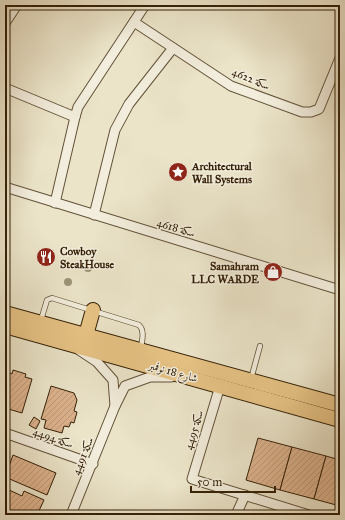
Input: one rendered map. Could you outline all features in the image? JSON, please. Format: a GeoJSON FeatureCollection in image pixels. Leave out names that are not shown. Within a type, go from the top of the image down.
{"type":"FeatureCollection","features":[{"type":"Feature","properties":{"kind":"main road"},"geometry":{"type":"LineString","coordinates":[[86,335],[93,310]]}},
{"type":"Feature","properties":{"kind":"main road","name":"شارع 18 نوفمبر"},"geometry":{"type":"LineString","coordinates":[[5,313],[336,402]]}},
{"type":"Feature","properties":{"kind":"main road","name":"شارع 18 نوفمبر"},"geometry":{"type":"LineString","coordinates":[[5,326],[340,420]]}},
{"type":"Feature","properties":{"kind":"street"},"geometry":{"type":"LineString","coordinates":[[5,23],[16,5]]}},
{"type":"Feature","properties":{"kind":"street"},"geometry":{"type":"LineString","coordinates":[[55,203],[74,117],[83,98],[145,5]]}},
{"type":"Feature","properties":{"kind":"street","name":"سكة 4622"},"geometry":{"type":"LineString","coordinates":[[134,22],[231,86],[302,112],[311,112],[319,109],[340,58]]}},
{"type":"Feature","properties":{"kind":"street"},"geometry":{"type":"LineString","coordinates":[[94,215],[115,130],[129,104],[173,48]]}},
{"type":"Feature","properties":{"kind":"street"},"geometry":{"type":"LineString","coordinates":[[5,88],[74,117]]}},
{"type":"Feature","properties":{"kind":"street","name":"سكة 4618"},"geometry":{"type":"LineString","coordinates":[[5,187],[340,290]]}},
{"type":"Feature","properties":{"kind":"street","name":"سكة 4491"},"geometry":{"type":"LineString","coordinates":[[68,343],[97,362],[113,380],[115,406]]}},
{"type":"Feature","properties":{"kind":"street","name":"سكة 4491"},"geometry":{"type":"LineString","coordinates":[[71,515],[93,464],[115,406],[125,386],[150,377],[191,377]]}},
{"type":"Feature","properties":{"kind":"street","name":"سكة 4495"},"geometry":{"type":"LineString","coordinates":[[220,386],[192,479],[309,515]]}},
{"type":"Feature","properties":{"kind":"street","name":"سكة 4494"},"geometry":{"type":"LineString","coordinates":[[5,433],[93,464]]}},
{"type":"Feature","properties":{"kind":"street"},"geometry":{"type":"LineString","coordinates":[[236,515],[245,495]]}},
{"type":"Feature","properties":{"kind":"lane"},"geometry":{"type":"LineString","coordinates":[[40,323],[46,303],[50,299],[55,299],[139,324],[143,333],[140,350]]}},
{"type":"Feature","properties":{"kind":"lane"},"geometry":{"type":"LineString","coordinates":[[250,380],[260,346]]}},
{"type":"Feature","properties":{"kind":"building"},"geometry":{"type":"Polygon","coordinates":[[[13,370],[26,374],[25,377],[32,379],[22,413],[5,408],[5,374],[6,371],[12,374],[13,370]]]}},
{"type":"Feature","properties":{"kind":"building"},"geometry":{"type":"Polygon","coordinates":[[[51,386],[74,393],[77,400],[74,411],[77,412],[74,423],[71,422],[69,427],[64,426],[62,433],[44,428],[46,420],[41,419],[51,386]]]}},
{"type":"Feature","properties":{"kind":"building"},"geometry":{"type":"Polygon","coordinates":[[[34,417],[40,421],[36,429],[29,425],[34,417]]]}},
{"type":"Feature","properties":{"kind":"building"},"geometry":{"type":"Polygon","coordinates":[[[258,438],[292,447],[280,490],[246,480],[258,438]]]}},
{"type":"Feature","properties":{"kind":"building"},"geometry":{"type":"Polygon","coordinates":[[[292,447],[326,456],[314,499],[280,490],[292,447]]]}},
{"type":"Feature","properties":{"kind":"building"},"geometry":{"type":"Polygon","coordinates":[[[13,455],[56,473],[47,495],[5,477],[13,455]]]}},
{"type":"Feature","properties":{"kind":"building"},"geometry":{"type":"Polygon","coordinates":[[[326,456],[340,460],[340,506],[314,499],[326,456]]]}},
{"type":"Feature","properties":{"kind":"building"},"geometry":{"type":"Polygon","coordinates":[[[7,489],[22,496],[24,491],[44,500],[37,515],[10,515],[5,513],[5,495],[7,489]]]}},
{"type":"Feature","properties":{"kind":"place","name":"Architectural Wall Systems"},"geometry":{"type":"Point","coordinates":[178,172]}},
{"type":"Feature","properties":{"kind":"place","name":"Cowboy SteakHouse"},"geometry":{"type":"Point","coordinates":[46,257]}},
{"type":"Feature","properties":{"kind":"place","name":"Samahram LLC WARDE"},"geometry":{"type":"Point","coordinates":[273,272]}}]}
